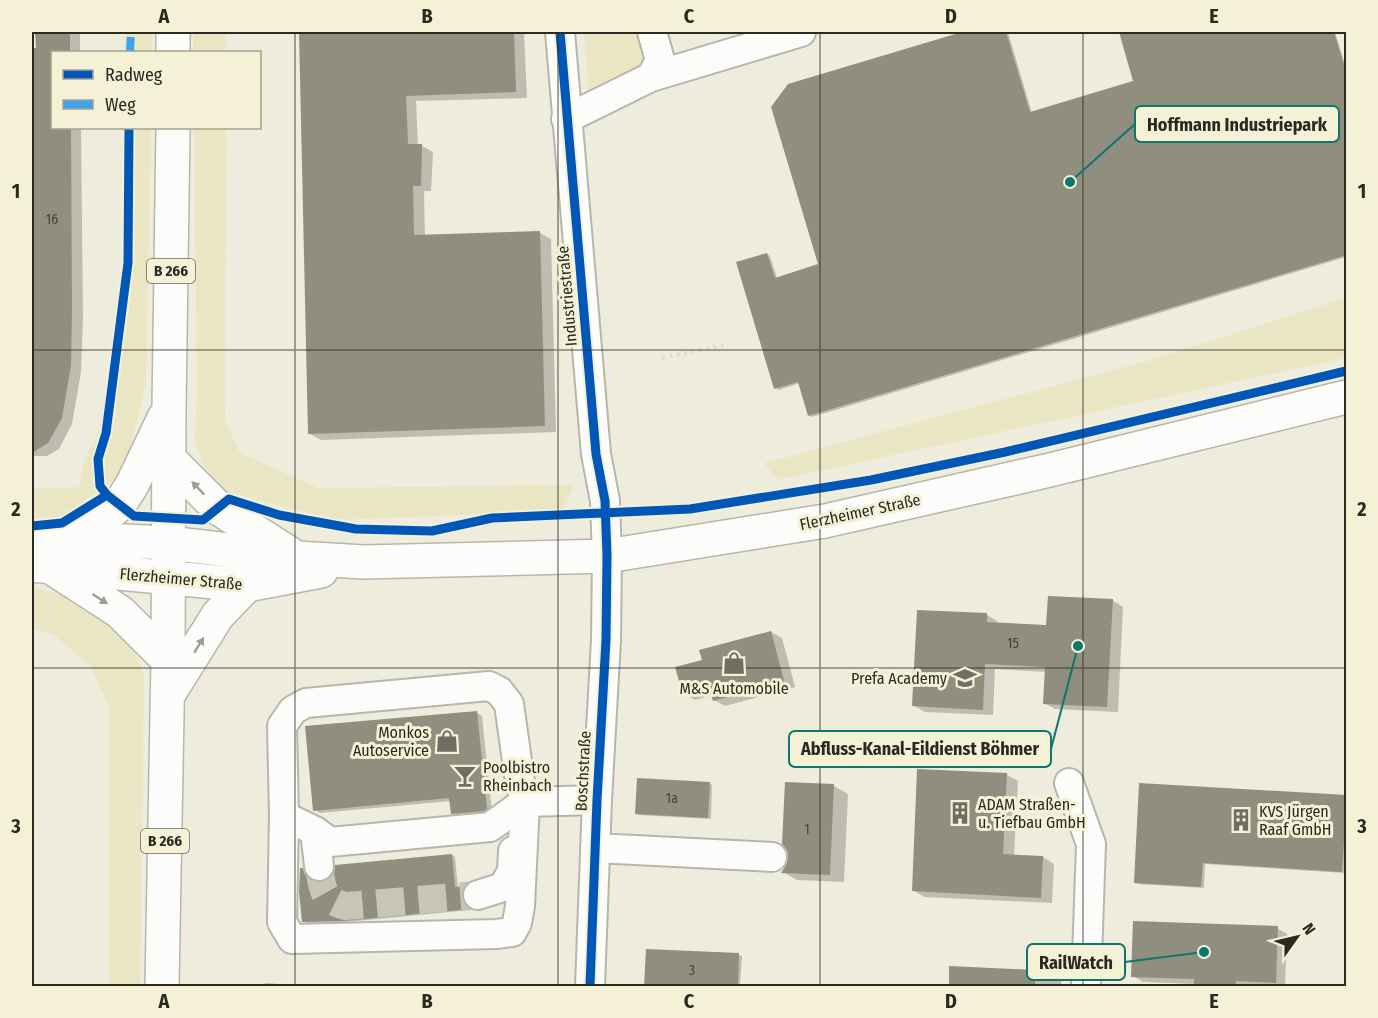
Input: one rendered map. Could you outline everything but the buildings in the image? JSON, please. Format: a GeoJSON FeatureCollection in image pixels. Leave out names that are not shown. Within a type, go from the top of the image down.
{"type":"FeatureCollection","features":[{"type":"Feature","properties":{"kind":"main road"},"geometry":{"type":"LineString","coordinates":[[173,32],[173,51]]}},
{"type":"Feature","properties":{"kind":"main road","name":"B 266"},"geometry":{"type":"LineString","coordinates":[[162,987],[168,695],[168,458],[173,129]]}},
{"type":"Feature","properties":{"kind":"main road","name":"Flerzheimer Straße"},"geometry":{"type":"LineString","coordinates":[[38,559],[79,539],[168,543],[297,558],[364,562],[607,556],[836,518],[1050,471],[1347,397]]}},
{"type":"Feature","properties":{"kind":"main road"},"geometry":{"type":"LineString","coordinates":[[79,539],[119,505],[132,485],[169,408]]}},
{"type":"Feature","properties":{"kind":"main road"},"geometry":{"type":"LineString","coordinates":[[168,458],[218,508],[297,558]]}},
{"type":"Feature","properties":{"kind":"main road"},"geometry":{"type":"LineString","coordinates":[[38,559],[120,612],[168,660]]}},
{"type":"Feature","properties":{"kind":"main road","name":"Flerzheimer Straße"},"geometry":{"type":"LineString","coordinates":[[38,559],[167,579],[247,585],[364,562]]}},
{"type":"Feature","properties":{"kind":"main road"},"geometry":{"type":"LineString","coordinates":[[168,695],[218,615],[247,585]]}},
{"type":"Feature","properties":{"kind":"street","name":"Industriestraße"},"geometry":{"type":"LineString","coordinates":[[560,32],[596,454],[605,501],[607,556]]}},
{"type":"Feature","properties":{"kind":"street"},"geometry":{"type":"LineString","coordinates":[[651,77],[660,60],[652,32]]}},
{"type":"Feature","properties":{"kind":"street"},"geometry":{"type":"LineString","coordinates":[[566,119],[651,77],[801,32]]}},
{"type":"Feature","properties":{"kind":"street","name":"Boschstraße"},"geometry":{"type":"LineString","coordinates":[[590,987],[606,640],[607,556]]}},
{"type":"Feature","properties":{"kind":"street"},"geometry":{"type":"LineString","coordinates":[[489,686],[499,691],[509,704],[525,802],[520,906],[517,923],[512,932],[496,934],[292,939],[282,922],[284,816],[282,726],[293,710],[306,703],[489,686]]}},
{"type":"Feature","properties":{"kind":"street"},"geometry":{"type":"LineString","coordinates":[[1069,783],[1091,844],[1086,987]]}},
{"type":"Feature","properties":{"kind":"street"},"geometry":{"type":"LineString","coordinates":[[284,816],[315,831],[330,842],[490,827],[525,802],[597,800]]}},
{"type":"Feature","properties":{"kind":"street"},"geometry":{"type":"LineString","coordinates":[[478,895],[502,887],[512,871],[513,851],[525,802]]}},
{"type":"Feature","properties":{"kind":"street"},"geometry":{"type":"LineString","coordinates":[[315,831],[319,866]]}},
{"type":"Feature","properties":{"kind":"street"},"geometry":{"type":"LineString","coordinates":[[595,848],[772,857]]}},
{"type":"Feature","properties":{"kind":"path"},"geometry":{"type":"LineString","coordinates":[[662,358],[728,344]]}},
{"type":"Feature","properties":{"kind":"shaded area"},"geometry":{"type":"Polygon","coordinates":[[[125,32],[153,32],[152,51],[124,51],[125,32]]]}},
{"type":"Feature","properties":{"kind":"shaded area"},"geometry":{"type":"Polygon","coordinates":[[[193,32],[226,32],[226,51],[193,51],[193,32]]]}},
{"type":"Feature","properties":{"kind":"shaded area"},"geometry":{"type":"Polygon","coordinates":[[[584,32],[645,32],[648,75],[589,96],[584,32]]]}},
{"type":"Feature","properties":{"kind":"shaded area"},"geometry":{"type":"Polygon","coordinates":[[[122,129],[151,129],[146,383],[124,473],[60,517],[32,519],[32,489],[79,487],[84,460],[100,430],[126,259],[122,129]]]}},
{"type":"Feature","properties":{"kind":"shaded area"},"geometry":{"type":"Polygon","coordinates":[[[194,129],[226,129],[225,420],[240,453],[318,488],[574,485],[563,511],[336,520],[219,490],[205,469],[195,442],[197,388],[194,129]]]}},
{"type":"Feature","properties":{"kind":"shaded area"},"geometry":{"type":"Polygon","coordinates":[[[1346,298],[1346,358],[777,480],[764,463],[1144,362],[1346,298]]]}},
{"type":"Feature","properties":{"kind":"shaded area"},"geometry":{"type":"Polygon","coordinates":[[[32,587],[88,606],[112,622],[131,644],[144,674],[140,986],[109,986],[110,709],[90,666],[54,635],[32,628],[32,587]]]}},
{"type":"Feature","properties":{"kind":"tunnel"},"geometry":{"type":"LineString","coordinates":[[319,866],[323,887],[328,897],[346,906],[478,895]]}},
{"type":"Feature","properties":{"kind":"marked path"},"geometry":{"type":"LineString","coordinates":[[130,51],[131,32]]}},
{"type":"Feature","properties":{"kind":"cycle path"},"geometry":{"type":"LineString","coordinates":[[560,32],[596,454],[605,501],[607,556],[606,640],[590,986]]}},
{"type":"Feature","properties":{"kind":"cycle path"},"geometry":{"type":"LineString","coordinates":[[129,129],[128,263],[106,433],[98,459],[100,486],[107,495],[134,516],[203,520],[229,499],[279,515],[356,529],[432,531],[492,518],[690,509],[871,480],[1005,452],[1346,371]]}},
{"type":"Feature","properties":{"kind":"cycle path"},"geometry":{"type":"LineString","coordinates":[[32,526],[62,523],[107,495]]}},
{"type":"Feature","properties":{"kind":"place","name":"Hoffmann Industriepark"},"geometry":{"type":"Point","coordinates":[1070,182]}},
{"type":"Feature","properties":{"kind":"place","name":"Abfluss-Kanal-Eildienst Böhmer"},"geometry":{"type":"Point","coordinates":[1078,646]}},
{"type":"Feature","properties":{"kind":"place","name":"M&S Automobile"},"geometry":{"type":"Point","coordinates":[734,663]}},
{"type":"Feature","properties":{"kind":"place","name":"Prefa Academy"},"geometry":{"type":"Point","coordinates":[965,678]}},
{"type":"Feature","properties":{"kind":"place","name":"Monkos Autoservice"},"geometry":{"type":"Point","coordinates":[447,741]}},
{"type":"Feature","properties":{"kind":"place","name":"Poolbistro Rheinbach"},"geometry":{"type":"Point","coordinates":[465,776]}},
{"type":"Feature","properties":{"kind":"place","name":"ADAM Straßen- u. Tiefbau GmbH"},"geometry":{"type":"Point","coordinates":[960,813]}},
{"type":"Feature","properties":{"kind":"place","name":"KVS Jürgen Raaf GmbH"},"geometry":{"type":"Point","coordinates":[1241,820]}},
{"type":"Feature","properties":{"kind":"place","name":"RailWatch"},"geometry":{"type":"Point","coordinates":[1204,952]}}]}
